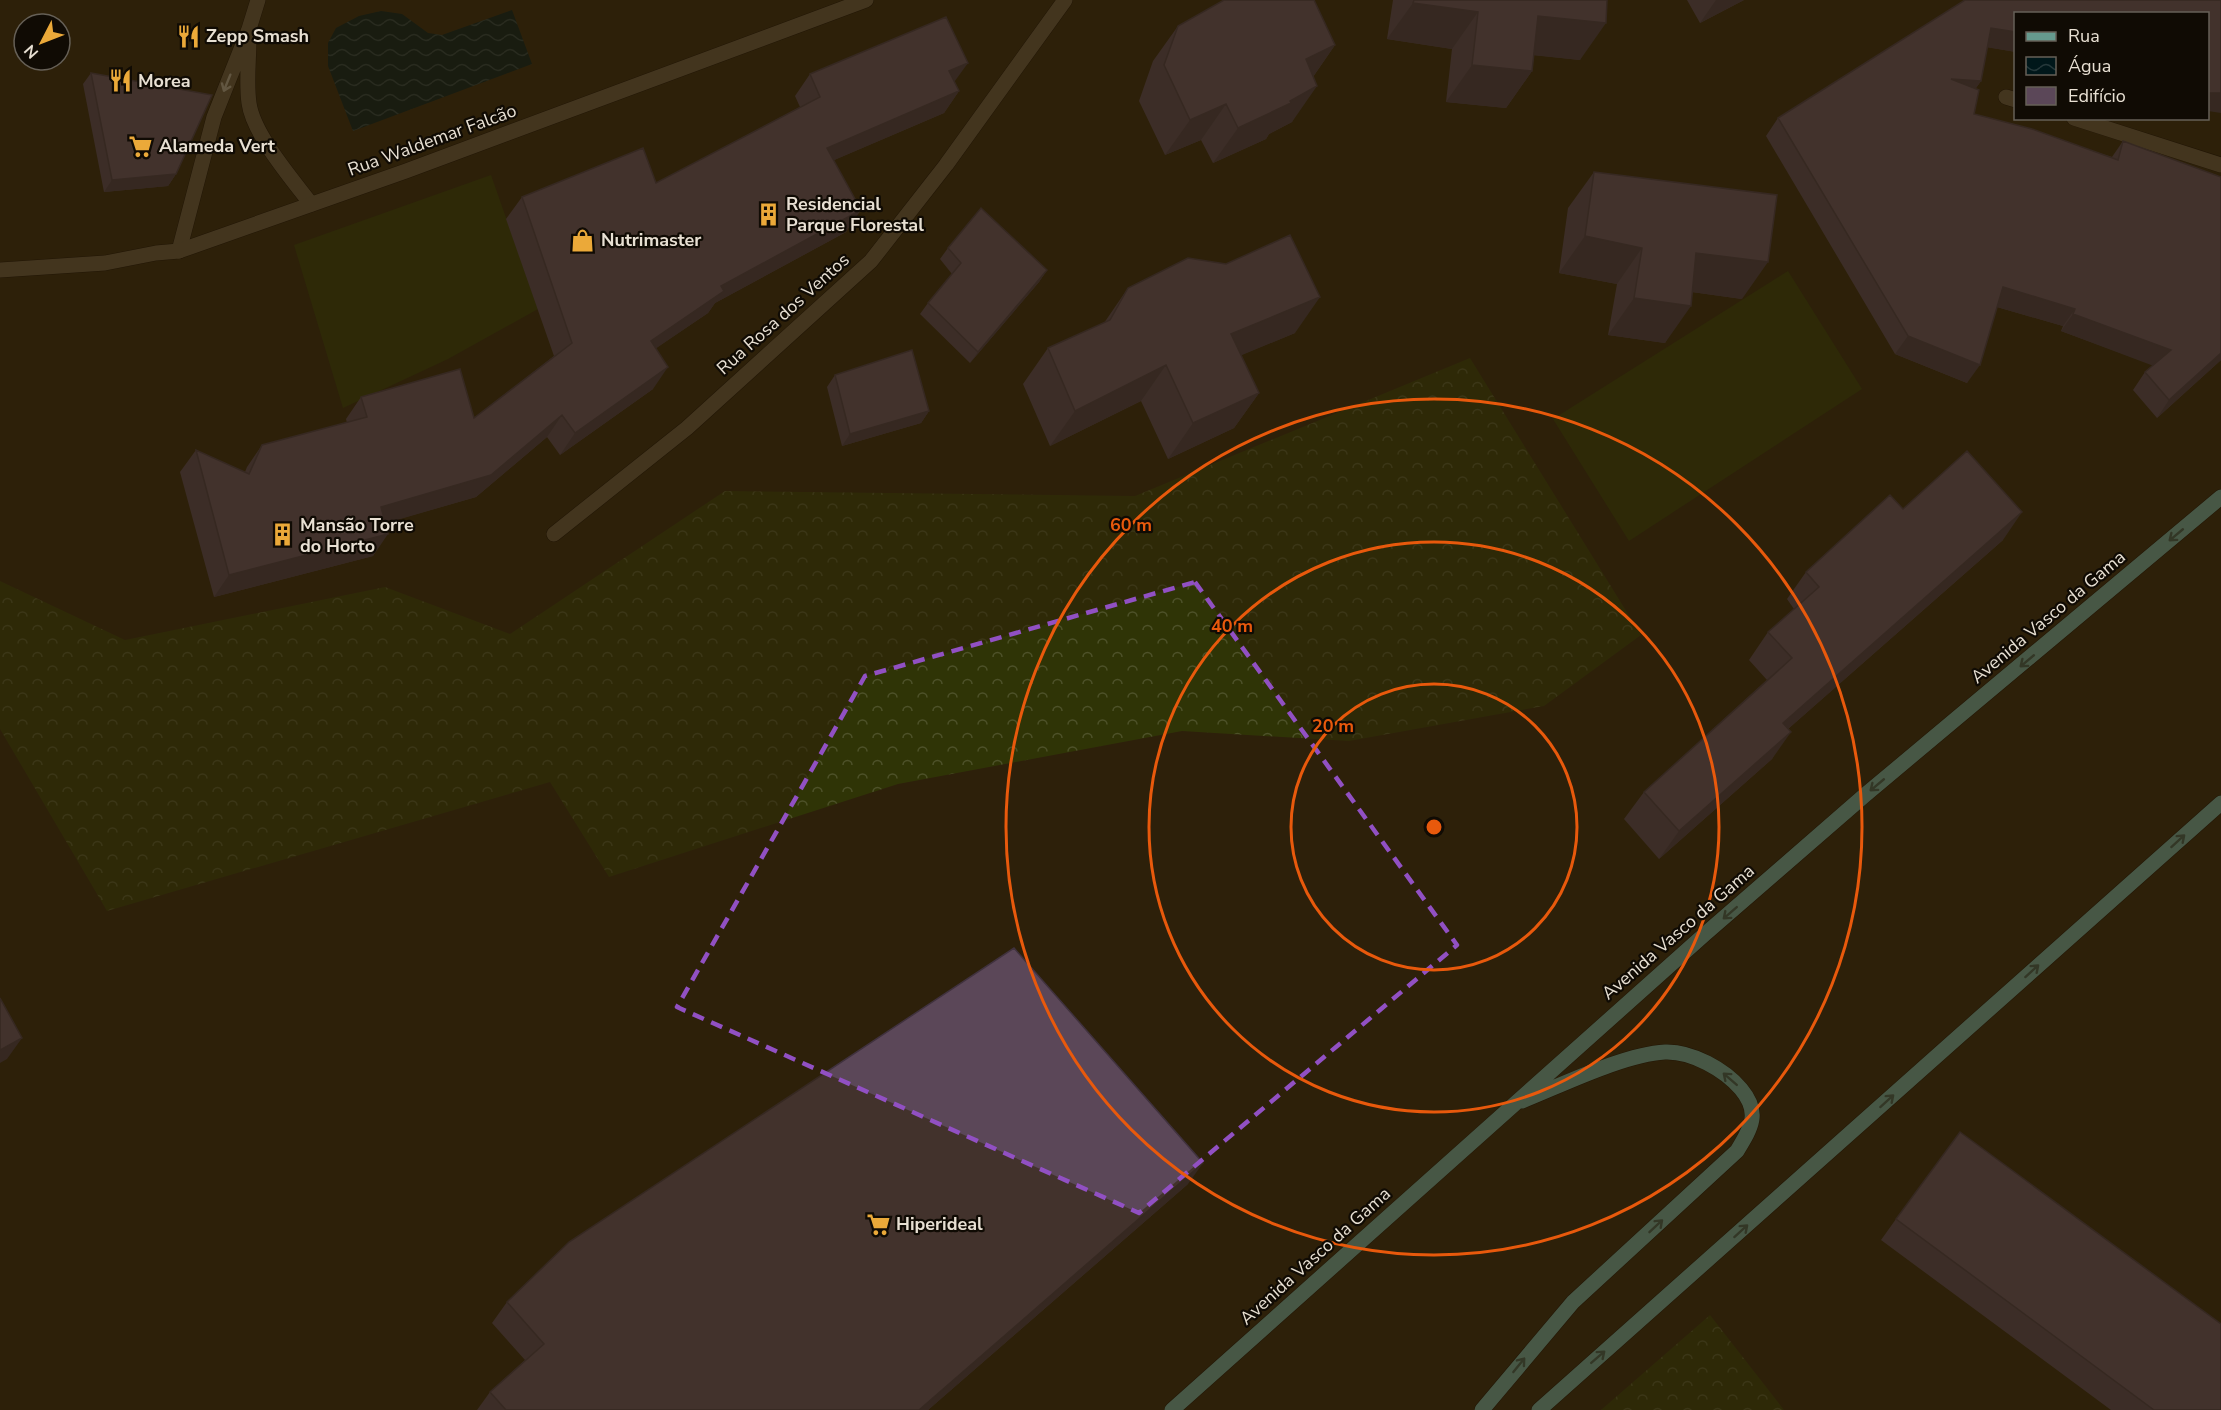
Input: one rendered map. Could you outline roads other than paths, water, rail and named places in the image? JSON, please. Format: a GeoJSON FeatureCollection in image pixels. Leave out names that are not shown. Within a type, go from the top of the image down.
{"type":"FeatureCollection","features":[{"type":"Feature","properties":{"kind":"main road","name":"Avenida Vasco da Gama"},"geometry":{"type":"LineString","coordinates":[[1172,1410],[1514,1104],[1856,803],[2221,497]]}},
{"type":"Feature","properties":{"kind":"main road"},"geometry":{"type":"LineString","coordinates":[[1539,1410],[2221,803]]}},
{"type":"Feature","properties":{"kind":"main road"},"geometry":{"type":"LineString","coordinates":[[1482,1410],[1573,1302],[1737,1151],[1750,1131],[1754,1112],[1744,1093],[1731,1077],[1703,1060],[1668,1052],[1643,1055],[1514,1104]]}},
{"type":"Feature","properties":{"kind":"street"},"geometry":{"type":"LineString","coordinates":[[179,251],[213,117],[249,29],[258,0]]}},
{"type":"Feature","properties":{"kind":"street","name":"Rua Waldemar Falcão"},"geometry":{"type":"LineString","coordinates":[[0,270],[105,262],[179,251],[866,0]]}},
{"type":"Feature","properties":{"kind":"street","name":"Rua Rosa dos Ventos"},"geometry":{"type":"LineString","coordinates":[[554,534],[687,428],[871,261],[945,165],[1065,0]]}},
{"type":"Feature","properties":{"kind":"street"},"geometry":{"type":"LineString","coordinates":[[249,29],[249,104],[280,165],[311,204]]}},
{"type":"Feature","properties":{"kind":"street"},"geometry":{"type":"LineString","coordinates":[[2080,120],[2221,165]]}},
{"type":"Feature","properties":{"kind":"water"},"geometry":{"type":"Polygon","coordinates":[[[512,10],[532,64],[353,131],[328,66],[328,43],[336,28],[359,16],[381,11],[402,14],[428,33],[442,35],[512,10]]]}},
{"type":"Feature","properties":{"kind":"place","name":"Zepp Smash"},"geometry":{"type":"Point","coordinates":[188,36]}},
{"type":"Feature","properties":{"kind":"place","name":"Morea"},"geometry":{"type":"Point","coordinates":[120,81]}},
{"type":"Feature","properties":{"kind":"place","name":"Alameda Vert"},"geometry":{"type":"Point","coordinates":[141,146]}},
{"type":"Feature","properties":{"kind":"place","name":"Residencial Parque Florestal"},"geometry":{"type":"Point","coordinates":[768,214]}},
{"type":"Feature","properties":{"kind":"place","name":"Nutrimaster"},"geometry":{"type":"Point","coordinates":[583,240]}},
{"type":"Feature","properties":{"kind":"place","name":"Mansão Torre do Horto"},"geometry":{"type":"Point","coordinates":[282,535]}},
{"type":"Feature","properties":{"kind":"place","name":"Hiperideal"},"geometry":{"type":"Point","coordinates":[878,1224]}}]}
